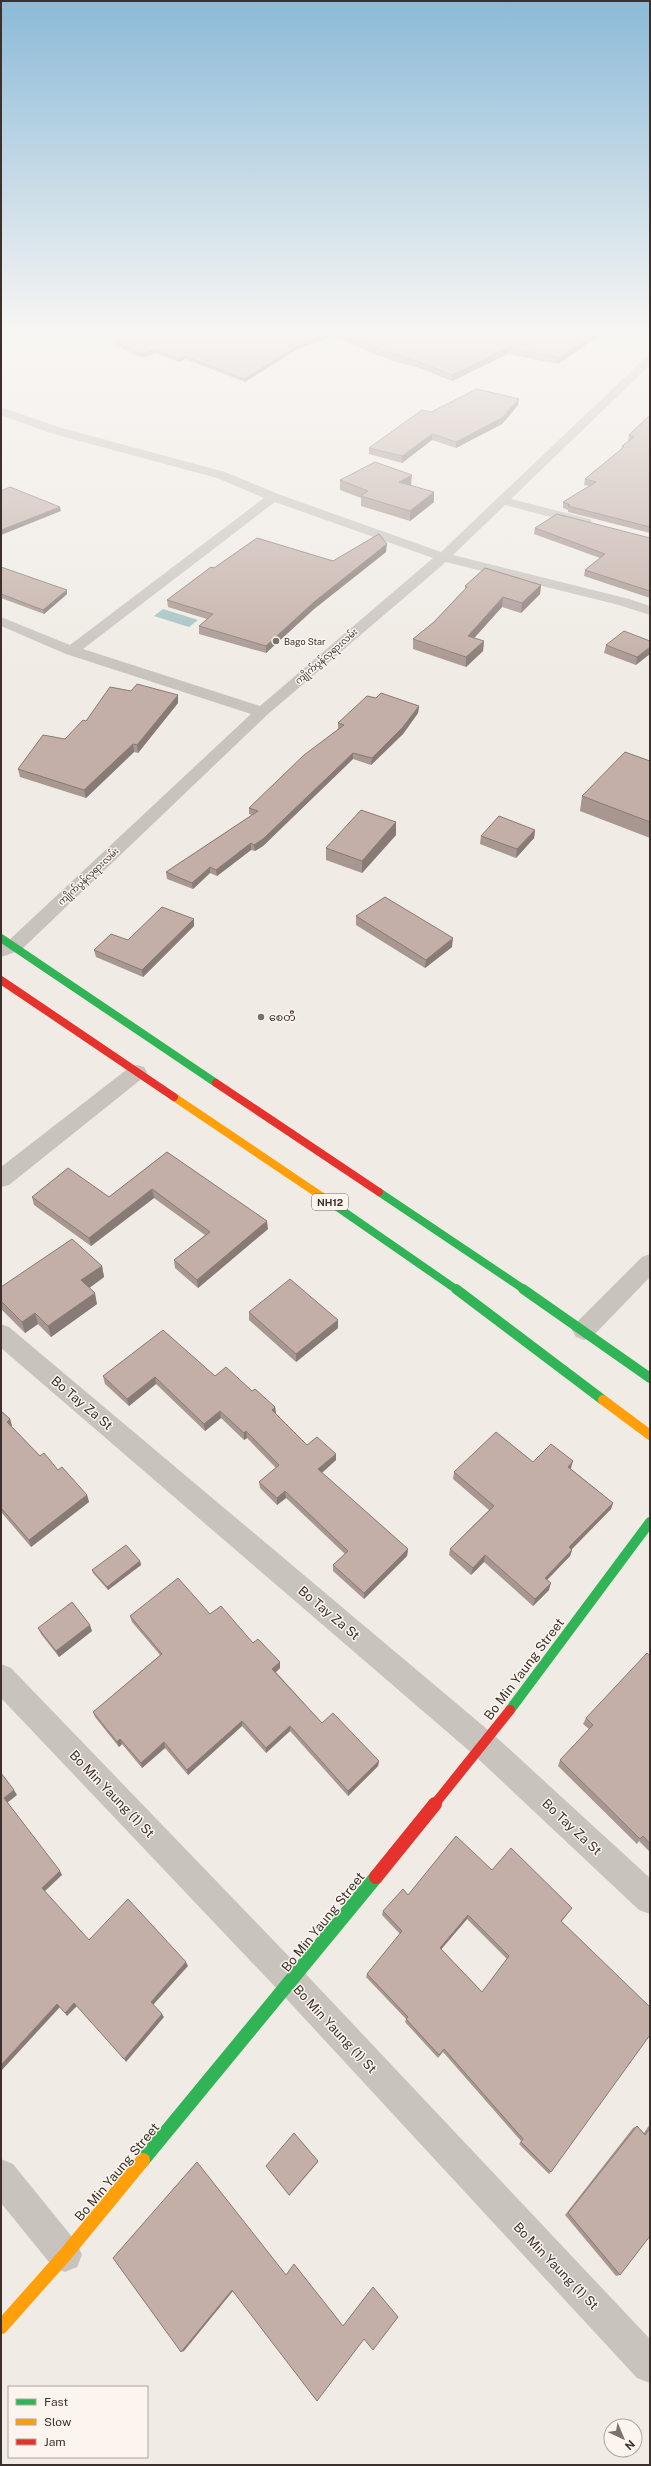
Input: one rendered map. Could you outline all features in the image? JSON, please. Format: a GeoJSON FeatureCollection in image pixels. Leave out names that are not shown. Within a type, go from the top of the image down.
{"type":"FeatureCollection","features":[{"type":"Feature","properties":{"kind":"main road"},"geometry":{"type":"LineString","coordinates":[[1,938],[7,949],[584,1330],[650,1378]]}},
{"type":"Feature","properties":{"kind":"main road","name":"NH12"},"geometry":{"type":"LineString","coordinates":[[1,980],[424,1265],[650,1435]]}},
{"type":"Feature","properties":{"kind":"main road","name":"Bo Min Yaung Street"},"geometry":{"type":"LineString","coordinates":[[1,2327],[65,2255],[291,1982],[484,1745],[650,1522]]}},
{"type":"Feature","properties":{"kind":"street"},"geometry":{"type":"LineString","coordinates":[[121,448],[221,475],[273,497],[443,557],[624,602],[650,611]]}},
{"type":"Feature","properties":{"kind":"street","name":"ကျိုက်ပွန်လုရားလမ်း"},"geometry":{"type":"LineString","coordinates":[[7,949],[262,712],[443,557],[502,500],[560,448]]}},
{"type":"Feature","properties":{"kind":"street"},"geometry":{"type":"LineString","coordinates":[[71,651],[273,497]]}},
{"type":"Feature","properties":{"kind":"street"},"geometry":{"type":"LineString","coordinates":[[502,500],[601,526]]}},
{"type":"Feature","properties":{"kind":"street"},"geometry":{"type":"LineString","coordinates":[[1,621],[71,651],[262,712]]}},
{"type":"Feature","properties":{"kind":"street"},"geometry":{"type":"LineString","coordinates":[[1,1179],[137,1072]]}},
{"type":"Feature","properties":{"kind":"street"},"geometry":{"type":"LineString","coordinates":[[584,1330],[650,1263]]}},
{"type":"Feature","properties":{"kind":"street","name":"Bo Tay Za St"},"geometry":{"type":"LineString","coordinates":[[1,1334],[484,1745],[650,1898]]}},
{"type":"Feature","properties":{"kind":"street","name":"Bo Min Yaung (1) St"},"geometry":{"type":"LineString","coordinates":[[1,1678],[291,1982],[650,2365]]}},
{"type":"Feature","properties":{"kind":"street"},"geometry":{"type":"LineString","coordinates":[[1,2176],[65,2255]]}},
{"type":"Feature","properties":{"kind":"water"},"geometry":{"type":"Polygon","coordinates":[[[163,609],[198,620],[189,627],[154,616],[163,609]]]}},
{"type":"Feature","properties":{"kind":"building"},"geometry":{"type":"Polygon","coordinates":[[[369,448],[413,448],[402,456],[369,448]]]}},
{"type":"Feature","properties":{"kind":"building"},"geometry":{"type":"Polygon","coordinates":[[[623,448],[650,448],[650,527],[568,506],[570,505],[563,502],[596,482],[585,479],[623,448]]]}},
{"type":"Feature","properties":{"kind":"building"},"geometry":{"type":"Polygon","coordinates":[[[375,462],[412,475],[399,482],[434,492],[410,511],[361,496],[368,491],[340,480],[375,462]]]}},
{"type":"Feature","properties":{"kind":"building"},"geometry":{"type":"Polygon","coordinates":[[[10,487],[60,507],[1,530],[1,491],[10,487]]]}},
{"type":"Feature","properties":{"kind":"building"},"geometry":{"type":"Polygon","coordinates":[[[557,514],[650,538],[650,591],[585,570],[605,554],[535,528],[557,514]]]}},
{"type":"Feature","properties":{"kind":"building"},"geometry":{"type":"Polygon","coordinates":[[[379,534],[387,544],[314,602],[266,646],[199,626],[213,614],[167,600],[211,567],[214,568],[257,538],[333,561],[379,534]]]}},
{"type":"Feature","properties":{"kind":"building"},"geometry":{"type":"Polygon","coordinates":[[[1,567],[67,590],[43,610],[1,594],[1,567]]]}},
{"type":"Feature","properties":{"kind":"building"},"geometry":{"type":"Polygon","coordinates":[[[485,568],[541,585],[522,603],[503,597],[468,636],[484,641],[466,657],[413,639],[434,622],[467,587],[465,586],[485,568]]]}},
{"type":"Feature","properties":{"kind":"building"},"geometry":{"type":"Polygon","coordinates":[[[624,631],[650,641],[650,647],[637,657],[606,645],[624,631]]]}},
{"type":"Feature","properties":{"kind":"building"},"geometry":{"type":"Polygon","coordinates":[[[137,684],[178,695],[137,745],[133,744],[84,790],[18,769],[43,735],[65,739],[83,720],[86,721],[110,687],[131,691],[137,684]]]}},
{"type":"Feature","properties":{"kind":"building"},"geometry":{"type":"Polygon","coordinates":[[[381,693],[419,706],[403,727],[372,758],[353,753],[263,839],[254,845],[251,843],[216,870],[210,867],[192,883],[166,872],[258,811],[249,808],[304,755],[344,725],[338,723],[367,696],[376,698],[381,693]]]}},
{"type":"Feature","properties":{"kind":"building"},"geometry":{"type":"Polygon","coordinates":[[[625,752],[650,761],[650,822],[582,796],[625,752]]]}},
{"type":"Feature","properties":{"kind":"building"},"geometry":{"type":"Polygon","coordinates":[[[361,810],[396,822],[362,861],[326,848],[361,810]]]}},
{"type":"Feature","properties":{"kind":"building"},"geometry":{"type":"Polygon","coordinates":[[[499,816],[535,830],[517,849],[481,836],[499,816]]]}},
{"type":"Feature","properties":{"kind":"building"},"geometry":{"type":"Polygon","coordinates":[[[385,897],[453,938],[426,960],[356,916],[385,897]]]}},
{"type":"Feature","properties":{"kind":"building"},"geometry":{"type":"Polygon","coordinates":[[[162,907],[194,919],[142,970],[94,950],[111,934],[128,940],[162,907]]]}},
{"type":"Feature","properties":{"kind":"building"},"geometry":{"type":"Polygon","coordinates":[[[167,1152],[267,1221],[197,1280],[174,1260],[210,1232],[152,1189],[89,1238],[32,1197],[68,1168],[109,1197],[167,1152]]]}},
{"type":"Feature","properties":{"kind":"building"},"geometry":{"type":"Polygon","coordinates":[[[72,1239],[102,1266],[81,1280],[95,1293],[48,1326],[35,1313],[22,1322],[1,1301],[1,1287],[72,1239]]]}},
{"type":"Feature","properties":{"kind":"building"},"geometry":{"type":"Polygon","coordinates":[[[290,1279],[338,1320],[296,1354],[249,1312],[290,1279]]]}},
{"type":"Feature","properties":{"kind":"building"},"geometry":{"type":"Polygon","coordinates":[[[163,1330],[215,1376],[226,1367],[252,1391],[255,1389],[275,1407],[272,1410],[307,1445],[317,1437],[336,1454],[318,1469],[408,1549],[364,1593],[333,1565],[348,1551],[285,1491],[277,1498],[259,1482],[279,1465],[246,1431],[244,1433],[220,1411],[204,1424],[155,1377],[127,1399],[103,1376],[163,1330]]]}},
{"type":"Feature","properties":{"kind":"building"},"geometry":{"type":"Polygon","coordinates":[[[1,1411],[10,1419],[7,1422],[40,1456],[44,1453],[58,1470],[62,1467],[87,1495],[29,1540],[1,1508],[1,1411]]]}},
{"type":"Feature","properties":{"kind":"building"},"geometry":{"type":"Polygon","coordinates":[[[496,1432],[533,1462],[551,1444],[573,1461],[568,1467],[613,1503],[569,1547],[572,1550],[545,1578],[551,1583],[535,1599],[485,1555],[473,1568],[450,1549],[494,1506],[454,1472],[496,1432]]]}},
{"type":"Feature","properties":{"kind":"building"},"geometry":{"type":"Polygon","coordinates":[[[126,1545],[140,1561],[107,1587],[92,1570],[126,1545]]]}},
{"type":"Feature","properties":{"kind":"building"},"geometry":{"type":"Polygon","coordinates":[[[178,1578],[210,1614],[221,1606],[253,1643],[258,1639],[280,1662],[272,1669],[322,1723],[333,1713],[379,1761],[348,1791],[290,1726],[266,1748],[242,1721],[187,1770],[164,1742],[141,1763],[120,1739],[117,1742],[93,1712],[162,1654],[130,1616],[178,1578]]]}},
{"type":"Feature","properties":{"kind":"building"},"geometry":{"type":"Polygon","coordinates":[[[72,1602],[90,1625],[56,1651],[38,1628],[72,1602]]]}},
{"type":"Feature","properties":{"kind":"building"},"geometry":{"type":"Polygon","coordinates":[[[647,1653],[650,1656],[650,1844],[643,1836],[640,1839],[560,1760],[593,1725],[586,1718],[647,1653]]]}},
{"type":"Feature","properties":{"kind":"building"},"geometry":{"type":"Polygon","coordinates":[[[1,1773],[14,1790],[4,1798],[60,1871],[42,1888],[89,1940],[128,1899],[186,1962],[151,2002],[162,2014],[124,2059],[74,2003],[65,2013],[57,2004],[1,2065],[1,1773]]]}},
{"type":"Feature","properties":{"kind":"building"},"geometry":{"type":"Polygon","coordinates":[[[456,1836],[492,1870],[511,1848],[572,1908],[561,1921],[650,2007],[650,2035],[551,2172],[521,2142],[523,2139],[444,2049],[439,2055],[406,2019],[408,2017],[367,1974],[402,1931],[383,1911],[403,1889],[408,1895],[456,1836]],[[468,1915],[440,1948],[482,1992],[509,1956],[468,1915]]]}},
{"type":"Feature","properties":{"kind":"building"},"geometry":{"type":"Polygon","coordinates":[[[637,2126],[645,2135],[650,2128],[650,2236],[620,2275],[568,2213],[637,2126]]]}},
{"type":"Feature","properties":{"kind":"building"},"geometry":{"type":"Polygon","coordinates":[[[294,2133],[318,2161],[289,2195],[266,2166],[294,2133]]]}},
{"type":"Feature","properties":{"kind":"building"},"geometry":{"type":"Polygon","coordinates":[[[197,2162],[286,2275],[294,2264],[343,2326],[373,2287],[398,2317],[373,2350],[364,2339],[317,2401],[232,2290],[181,2352],[113,2258],[197,2162]]]}},
{"type":"Feature","properties":{"kind":"traffic: fast"},"geometry":{"type":"LineString","coordinates":[[1,938],[216,1083]]}},
{"type":"Feature","properties":{"kind":"traffic: fast"},"geometry":{"type":"LineString","coordinates":[[379,1192],[584,1330],[650,1378]]}},
{"type":"Feature","properties":{"kind":"traffic: fast"},"geometry":{"type":"LineString","coordinates":[[330,1202],[424,1265],[603,1400]]}},
{"type":"Feature","properties":{"kind":"traffic: fast"},"geometry":{"type":"LineString","coordinates":[[510,1710],[650,1522]]}},
{"type":"Feature","properties":{"kind":"traffic: fast"},"geometry":{"type":"LineString","coordinates":[[143,2160],[376,1877]]}},
{"type":"Feature","properties":{"kind":"traffic: slow"},"geometry":{"type":"LineString","coordinates":[[174,1097],[330,1202]]}},
{"type":"Feature","properties":{"kind":"traffic: slow"},"geometry":{"type":"LineString","coordinates":[[603,1400],[650,1435]]}},
{"type":"Feature","properties":{"kind":"traffic: slow"},"geometry":{"type":"LineString","coordinates":[[1,2327],[65,2255],[143,2160]]}},
{"type":"Feature","properties":{"kind":"traffic: jam"},"geometry":{"type":"LineString","coordinates":[[1,980],[174,1097]]}},
{"type":"Feature","properties":{"kind":"traffic: jam"},"geometry":{"type":"LineString","coordinates":[[216,1083],[379,1192]]}},
{"type":"Feature","properties":{"kind":"traffic: jam"},"geometry":{"type":"LineString","coordinates":[[376,1877],[510,1710]]}},
{"type":"Feature","properties":{"kind":"place","name":"Bago Star"},"geometry":{"type":"Point","coordinates":[276,641]}},
{"type":"Feature","properties":{"kind":"place","name":"စေတီ"},"geometry":{"type":"Point","coordinates":[261,1017]}}]}
